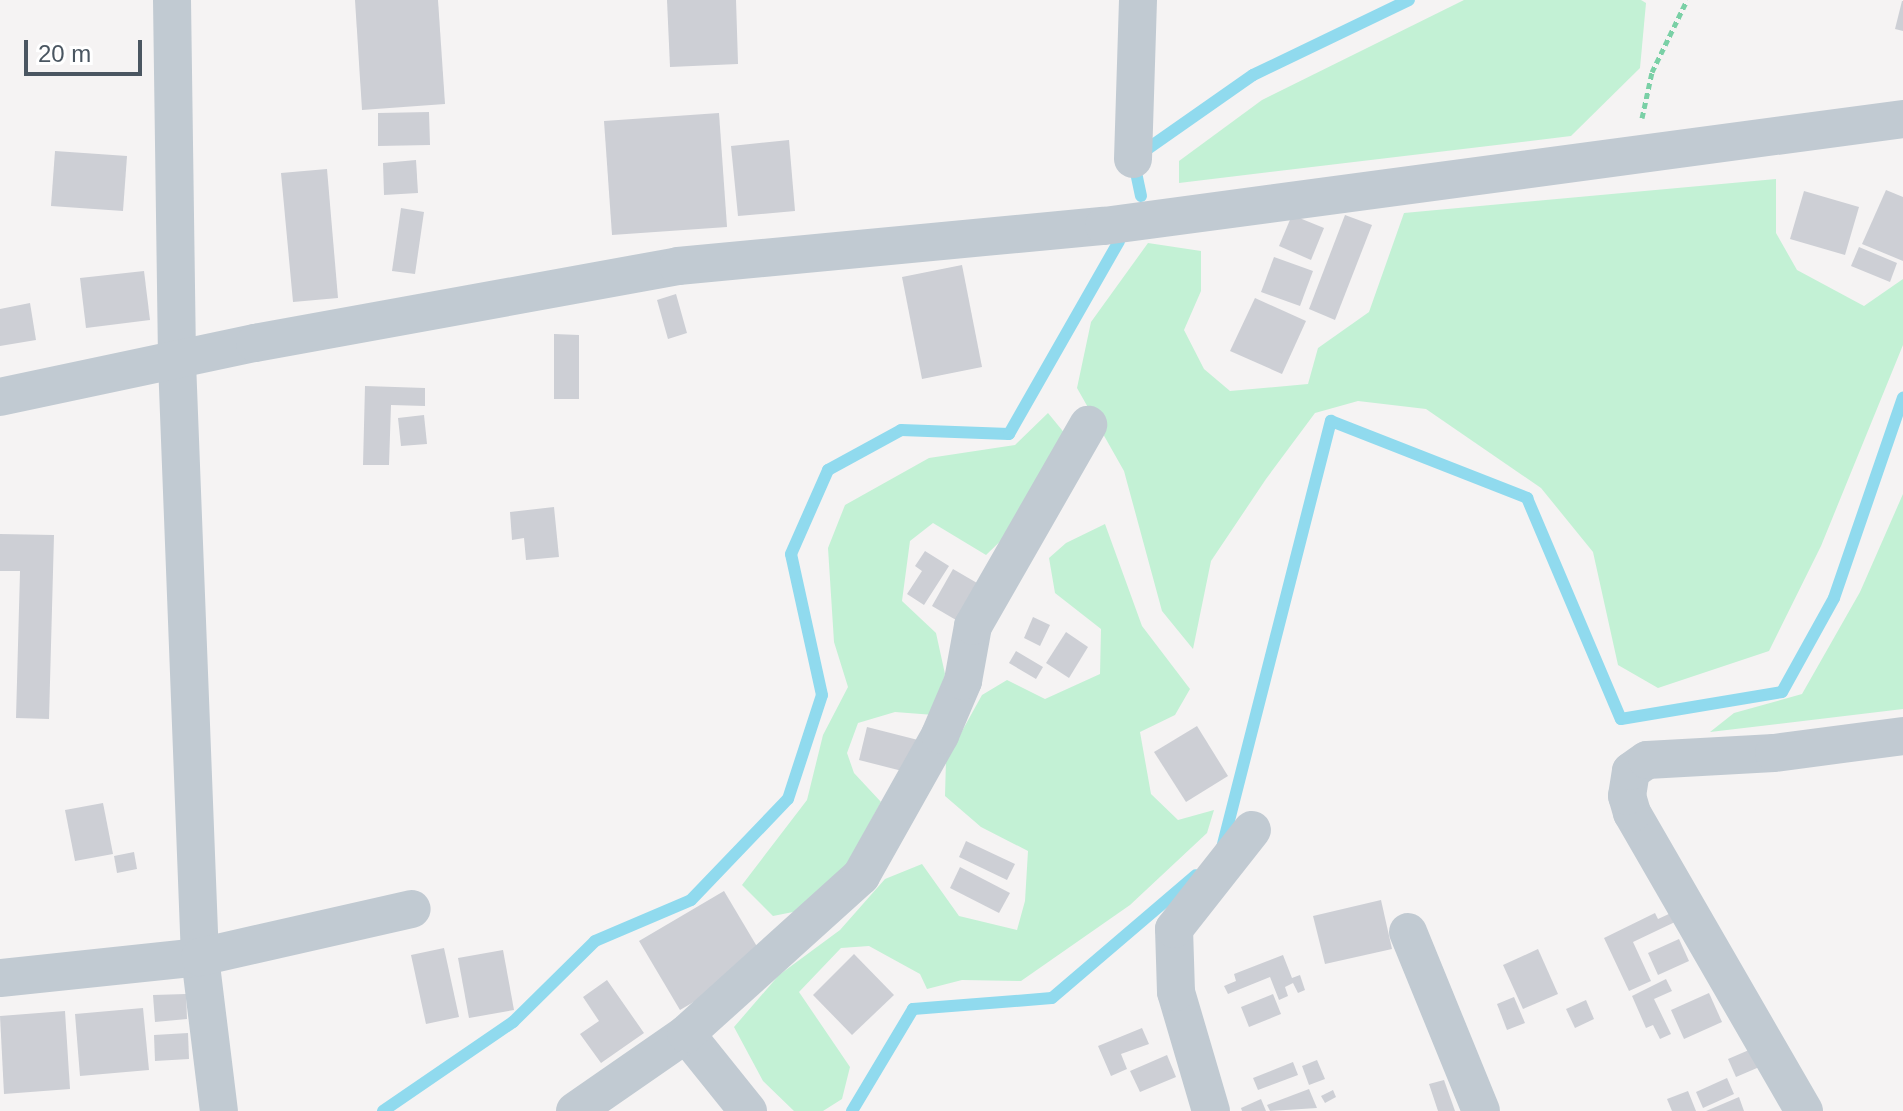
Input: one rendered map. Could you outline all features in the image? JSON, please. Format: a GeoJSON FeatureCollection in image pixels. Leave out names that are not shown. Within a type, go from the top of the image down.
{"type":"FeatureCollection","features":[{"type":"Feature","properties":{"kind":"street"},"geometry":{"type":"LineString","coordinates":[[172,0],[177,362],[200,957],[219,1111]]}},
{"type":"Feature","properties":{"kind":"street"},"geometry":{"type":"LineString","coordinates":[[1133,159],[1138,0]]}},
{"type":"Feature","properties":{"kind":"street"},"geometry":{"type":"LineString","coordinates":[[0,397],[177,362],[255,343],[678,266],[1104,226],[1903,119]]}},
{"type":"Feature","properties":{"kind":"street"},"geometry":{"type":"LineString","coordinates":[[575,1111],[686,1034],[861,876],[881,845],[963,681],[973,626],[1088,425]]}},
{"type":"Feature","properties":{"kind":"street"},"geometry":{"type":"LineString","coordinates":[[1804,1111],[1632,813],[1627,796],[1631,771],[1647,760],[1774,753],[1903,736]]}},
{"type":"Feature","properties":{"kind":"street"},"geometry":{"type":"LineString","coordinates":[[1211,1111],[1176,992],[1174,929],[1252,830]]}},
{"type":"Feature","properties":{"kind":"street"},"geometry":{"type":"LineString","coordinates":[[0,978],[200,957],[412,909]]}},
{"type":"Feature","properties":{"kind":"street"},"geometry":{"type":"LineString","coordinates":[[1408,932],[1481,1111]]}},
{"type":"Feature","properties":{"kind":"street"},"geometry":{"type":"LineString","coordinates":[[686,1034],[748,1111]]}},
{"type":"Feature","properties":{"kind":"path"},"geometry":{"type":"LineString","coordinates":[[1641,154],[1642,112],[1652,72],[1687,0]]}},
{"type":"Feature","properties":{"kind":"green space"},"geometry":{"type":"Polygon","coordinates":[[[1464,0],[1641,0],[1646,3],[1640,68],[1571,136],[1179,183],[1179,161],[1262,100],[1464,0]]]}},
{"type":"Feature","properties":{"kind":"green space"},"geometry":{"type":"Polygon","coordinates":[[[1776,179],[1776,233],[1797,270],[1864,306],[1903,279],[1903,345],[1821,546],[1769,651],[1658,688],[1618,665],[1593,552],[1541,488],[1426,409],[1358,401],[1315,413],[1211,561],[1193,649],[1162,611],[1124,471],[1077,388],[1091,322],[1148,243],[1201,251],[1201,291],[1184,330],[1204,369],[1230,391],[1308,384],[1318,348],[1369,312],[1404,213],[1776,179]]]}},
{"type":"Feature","properties":{"kind":"green space"},"geometry":{"type":"Polygon","coordinates":[[[1048,413],[1066,435],[1014,528],[986,555],[933,523],[910,541],[902,601],[936,633],[945,674],[934,715],[895,712],[858,723],[847,753],[854,773],[881,802],[835,886],[798,911],[773,916],[742,885],[807,800],[823,735],[848,687],[834,642],[828,548],[845,505],[929,458],[1015,445],[1048,413]]]}},
{"type":"Feature","properties":{"kind":"green space"},"geometry":{"type":"Polygon","coordinates":[[[1903,494],[1903,709],[1710,732],[1734,713],[1802,694],[1860,592],[1903,494]]]}},
{"type":"Feature","properties":{"kind":"green space"},"geometry":{"type":"Polygon","coordinates":[[[1105,524],[1142,626],[1190,689],[1175,715],[1140,732],[1151,794],[1178,820],[1214,810],[1207,833],[1130,905],[1021,981],[962,980],[927,989],[920,974],[869,946],[841,948],[799,992],[850,1067],[842,1099],[823,1111],[794,1111],[763,1081],[734,1027],[779,975],[840,930],[885,879],[922,864],[959,916],[1017,930],[1025,901],[1028,851],[981,827],[945,796],[946,760],[982,695],[1007,680],[1045,699],[1100,674],[1101,629],[1055,593],[1049,558],[1066,543],[1105,524]]]}},
{"type":"Feature","properties":{"kind":"building"},"geometry":{"type":"Polygon","coordinates":[[[355,0],[438,0],[445,104],[362,110],[355,0]]]}},
{"type":"Feature","properties":{"kind":"building"},"geometry":{"type":"Polygon","coordinates":[[[667,0],[736,0],[738,64],[670,67],[667,0]]]}},
{"type":"Feature","properties":{"kind":"building"},"geometry":{"type":"Polygon","coordinates":[[[1903,1],[1903,31],[1895,29],[1903,1]]]}},
{"type":"Feature","properties":{"kind":"building"},"geometry":{"type":"Polygon","coordinates":[[[429,112],[430,145],[378,146],[378,113],[429,112]]]}},
{"type":"Feature","properties":{"kind":"building"},"geometry":{"type":"Polygon","coordinates":[[[719,113],[727,227],[612,235],[604,121],[719,113]]]}},
{"type":"Feature","properties":{"kind":"building"},"geometry":{"type":"Polygon","coordinates":[[[789,140],[795,211],[738,216],[731,146],[789,140]]]}},
{"type":"Feature","properties":{"kind":"building"},"geometry":{"type":"Polygon","coordinates":[[[55,151],[127,156],[123,211],[51,206],[55,151]]]}},
{"type":"Feature","properties":{"kind":"building"},"geometry":{"type":"Polygon","coordinates":[[[416,160],[418,193],[384,195],[383,163],[416,160]]]}},
{"type":"Feature","properties":{"kind":"building"},"geometry":{"type":"Polygon","coordinates":[[[327,169],[338,298],[293,302],[281,173],[327,169]]]}},
{"type":"Feature","properties":{"kind":"building"},"geometry":{"type":"Polygon","coordinates":[[[1886,190],[1903,197],[1903,261],[1862,244],[1886,190]]]}},
{"type":"Feature","properties":{"kind":"building"},"geometry":{"type":"Polygon","coordinates":[[[1804,191],[1859,207],[1845,255],[1790,239],[1804,191]]]}},
{"type":"Feature","properties":{"kind":"building"},"geometry":{"type":"Polygon","coordinates":[[[401,208],[424,212],[415,274],[392,271],[401,208]]]}},
{"type":"Feature","properties":{"kind":"building"},"geometry":{"type":"Polygon","coordinates":[[[1292,215],[1324,228],[1311,260],[1279,246],[1292,215]]]}},
{"type":"Feature","properties":{"kind":"building"},"geometry":{"type":"Polygon","coordinates":[[[1345,215],[1372,225],[1335,320],[1309,309],[1345,215]]]}},
{"type":"Feature","properties":{"kind":"building"},"geometry":{"type":"Polygon","coordinates":[[[1859,247],[1897,263],[1890,282],[1851,266],[1859,247]]]}},
{"type":"Feature","properties":{"kind":"building"},"geometry":{"type":"Polygon","coordinates":[[[1274,257],[1313,271],[1300,306],[1261,292],[1274,257]]]}},
{"type":"Feature","properties":{"kind":"building"},"geometry":{"type":"Polygon","coordinates":[[[962,265],[982,367],[922,379],[902,277],[962,265]]]}},
{"type":"Feature","properties":{"kind":"building"},"geometry":{"type":"Polygon","coordinates":[[[144,271],[150,320],[86,328],[80,278],[144,271]]]}},
{"type":"Feature","properties":{"kind":"building"},"geometry":{"type":"Polygon","coordinates":[[[676,294],[687,333],[668,339],[657,300],[676,294]]]}},
{"type":"Feature","properties":{"kind":"building"},"geometry":{"type":"Polygon","coordinates":[[[1255,298],[1306,321],[1282,374],[1230,351],[1255,298]]]}},
{"type":"Feature","properties":{"kind":"building"},"geometry":{"type":"Polygon","coordinates":[[[30,303],[36,340],[0,346],[0,309],[30,303]]]}},
{"type":"Feature","properties":{"kind":"building"},"geometry":{"type":"Polygon","coordinates":[[[554,334],[579,335],[579,399],[554,399],[554,334]]]}},
{"type":"Feature","properties":{"kind":"building"},"geometry":{"type":"Polygon","coordinates":[[[365,386],[425,388],[425,406],[391,405],[389,465],[363,465],[365,386]]]}},
{"type":"Feature","properties":{"kind":"building"},"geometry":{"type":"Polygon","coordinates":[[[424,415],[427,444],[401,446],[398,418],[424,415]]]}},
{"type":"Feature","properties":{"kind":"building"},"geometry":{"type":"Polygon","coordinates":[[[554,507],[559,557],[526,560],[524,538],[512,540],[510,512],[554,507]]]}},
{"type":"Feature","properties":{"kind":"building"},"geometry":{"type":"Polygon","coordinates":[[[0,534],[54,535],[49,719],[16,718],[20,571],[0,571],[0,534]]]}},
{"type":"Feature","properties":{"kind":"building"},"geometry":{"type":"Polygon","coordinates":[[[925,551],[949,566],[924,605],[907,594],[922,571],[915,566],[925,551]]]}},
{"type":"Feature","properties":{"kind":"building"},"geometry":{"type":"Polygon","coordinates":[[[953,569],[977,583],[956,620],[932,606],[953,569]]]}},
{"type":"Feature","properties":{"kind":"building"},"geometry":{"type":"Polygon","coordinates":[[[1033,617],[1050,625],[1040,646],[1024,638],[1033,617]]]}},
{"type":"Feature","properties":{"kind":"building"},"geometry":{"type":"Polygon","coordinates":[[[1066,632],[1088,647],[1069,678],[1046,663],[1066,632]]]}},
{"type":"Feature","properties":{"kind":"building"},"geometry":{"type":"Polygon","coordinates":[[[1016,651],[1043,667],[1036,679],[1009,663],[1016,651]]]}},
{"type":"Feature","properties":{"kind":"building"},"geometry":{"type":"Polygon","coordinates":[[[1197,726],[1228,776],[1186,802],[1154,752],[1197,726]]]}},
{"type":"Feature","properties":{"kind":"building"},"geometry":{"type":"Polygon","coordinates":[[[867,727],[918,740],[910,773],[859,760],[867,727]]]}},
{"type":"Feature","properties":{"kind":"building"},"geometry":{"type":"Polygon","coordinates":[[[103,803],[113,854],[75,861],[65,810],[103,803]]]}},
{"type":"Feature","properties":{"kind":"building"},"geometry":{"type":"Polygon","coordinates":[[[966,841],[1015,864],[1007,880],[959,857],[966,841]]]}},
{"type":"Feature","properties":{"kind":"building"},"geometry":{"type":"Polygon","coordinates":[[[134,852],[137,869],[117,873],[114,856],[134,852]]]}},
{"type":"Feature","properties":{"kind":"building"},"geometry":{"type":"Polygon","coordinates":[[[960,867],[1010,893],[999,913],[950,888],[960,867]]]}},
{"type":"Feature","properties":{"kind":"building"},"geometry":{"type":"Polygon","coordinates":[[[724,891],[765,960],[680,1010],[639,941],[724,891]]]}},
{"type":"Feature","properties":{"kind":"building"},"geometry":{"type":"Polygon","coordinates":[[[1381,900],[1392,949],[1325,964],[1313,916],[1381,900]]]}},
{"type":"Feature","properties":{"kind":"building"},"geometry":{"type":"Polygon","coordinates":[[[1655,913],[1658,919],[1671,913],[1675,922],[1633,942],[1651,981],[1629,991],[1604,938],[1655,913]]]}},
{"type":"Feature","properties":{"kind":"building"},"geometry":{"type":"Polygon","coordinates":[[[1679,939],[1689,961],[1658,975],[1648,953],[1679,939]]]}},
{"type":"Feature","properties":{"kind":"building"},"geometry":{"type":"Polygon","coordinates":[[[444,948],[459,1017],[426,1024],[411,955],[444,948]]]}},
{"type":"Feature","properties":{"kind":"building"},"geometry":{"type":"Polygon","coordinates":[[[1538,949],[1558,994],[1523,1009],[1503,965],[1538,949]]]}},
{"type":"Feature","properties":{"kind":"building"},"geometry":{"type":"Polygon","coordinates":[[[503,950],[514,1010],[469,1018],[458,958],[503,950]]]}},
{"type":"Feature","properties":{"kind":"building"},"geometry":{"type":"Polygon","coordinates":[[[854,954],[894,995],[852,1035],[813,995],[854,954]]]}},
{"type":"Feature","properties":{"kind":"building"},"geometry":{"type":"Polygon","coordinates":[[[1283,955],[1292,978],[1300,975],[1305,990],[1298,993],[1293,983],[1285,987],[1288,996],[1279,1000],[1270,977],[1228,994],[1224,986],[1236,981],[1234,974],[1283,955]]]}},
{"type":"Feature","properties":{"kind":"building"},"geometry":{"type":"Polygon","coordinates":[[[1666,979],[1672,991],[1654,999],[1671,1034],[1660,1039],[1653,1025],[1646,1028],[1632,996],[1666,979]]]}},
{"type":"Feature","properties":{"kind":"building"},"geometry":{"type":"Polygon","coordinates":[[[607,980],[644,1033],[601,1063],[580,1034],[599,1021],[583,997],[607,980]]]}},
{"type":"Feature","properties":{"kind":"building"},"geometry":{"type":"Polygon","coordinates":[[[1709,993],[1722,1022],[1684,1039],[1671,1010],[1709,993]]]}},
{"type":"Feature","properties":{"kind":"building"},"geometry":{"type":"Polygon","coordinates":[[[186,994],[187,1019],[155,1022],[153,995],[186,994]]]}},
{"type":"Feature","properties":{"kind":"building"},"geometry":{"type":"Polygon","coordinates":[[[1273,994],[1281,1014],[1249,1027],[1241,1007],[1273,994]]]}},
{"type":"Feature","properties":{"kind":"building"},"geometry":{"type":"Polygon","coordinates":[[[1514,997],[1525,1023],[1507,1030],[1497,1004],[1514,997]]]}},
{"type":"Feature","properties":{"kind":"building"},"geometry":{"type":"Polygon","coordinates":[[[1586,1000],[1594,1019],[1575,1028],[1566,1009],[1586,1000]]]}},
{"type":"Feature","properties":{"kind":"building"},"geometry":{"type":"Polygon","coordinates":[[[143,1008],[149,1070],[80,1076],[75,1014],[143,1008]]]}},
{"type":"Feature","properties":{"kind":"building"},"geometry":{"type":"Polygon","coordinates":[[[65,1011],[70,1089],[4,1094],[0,1016],[65,1011]]]}},
{"type":"Feature","properties":{"kind":"building"},"geometry":{"type":"Polygon","coordinates":[[[1142,1028],[1149,1044],[1121,1054],[1127,1069],[1111,1076],[1098,1046],[1142,1028]]]}},
{"type":"Feature","properties":{"kind":"building"},"geometry":{"type":"Polygon","coordinates":[[[188,1033],[189,1059],[155,1061],[154,1035],[188,1033]]]}},
{"type":"Feature","properties":{"kind":"building"},"geometry":{"type":"Polygon","coordinates":[[[1756,1047],[1764,1065],[1736,1077],[1728,1059],[1756,1047]]]}},
{"type":"Feature","properties":{"kind":"building"},"geometry":{"type":"Polygon","coordinates":[[[1167,1055],[1176,1077],[1140,1092],[1130,1071],[1167,1055]]]}},
{"type":"Feature","properties":{"kind":"building"},"geometry":{"type":"Polygon","coordinates":[[[1317,1060],[1325,1079],[1309,1085],[1302,1066],[1317,1060]]]}},
{"type":"Feature","properties":{"kind":"building"},"geometry":{"type":"Polygon","coordinates":[[[1293,1062],[1298,1075],[1258,1090],[1253,1078],[1293,1062]]]}},
{"type":"Feature","properties":{"kind":"building"},"geometry":{"type":"Polygon","coordinates":[[[1727,1078],[1734,1094],[1703,1108],[1696,1092],[1727,1078]]]}},
{"type":"Feature","properties":{"kind":"building"},"geometry":{"type":"Polygon","coordinates":[[[1444,1080],[1455,1111],[1438,1111],[1429,1084],[1444,1080]]]}},
{"type":"Feature","properties":{"kind":"building"},"geometry":{"type":"Polygon","coordinates":[[[1309,1089],[1317,1108],[1270,1111],[1267,1105],[1309,1089]]]}},
{"type":"Feature","properties":{"kind":"building"},"geometry":{"type":"Polygon","coordinates":[[[1333,1090],[1336,1097],[1325,1103],[1321,1096],[1333,1090]]]}},
{"type":"Feature","properties":{"kind":"building"},"geometry":{"type":"Polygon","coordinates":[[[1688,1091],[1696,1111],[1672,1111],[1667,1099],[1688,1091]]]}},
{"type":"Feature","properties":{"kind":"building"},"geometry":{"type":"Polygon","coordinates":[[[1739,1097],[1744,1111],[1706,1111],[1739,1097]]]}},
{"type":"Feature","properties":{"kind":"building"},"geometry":{"type":"Polygon","coordinates":[[[1261,1099],[1266,1111],[1242,1111],[1241,1108],[1261,1099]]]}},
{"type":"Feature","properties":{"kind":"waterway"},"geometry":{"type":"LineString","coordinates":[[1141,196],[1133,159],[1253,75],[1409,0]]}},
{"type":"Feature","properties":{"kind":"waterway"},"geometry":{"type":"LineString","coordinates":[[383,1111],[513,1022],[595,941],[691,900],[788,799],[822,695],[791,554],[828,470],[901,430],[1009,434],[1119,241]]}},
{"type":"Feature","properties":{"kind":"waterway"},"geometry":{"type":"LineString","coordinates":[[1222,848],[1331,421],[1527,498],[1621,719],[1782,692],[1834,598],[1903,398]]}},
{"type":"Feature","properties":{"kind":"waterway"},"geometry":{"type":"LineString","coordinates":[[852,1111],[913,1009],[1052,998],[1196,875]]}}]}
